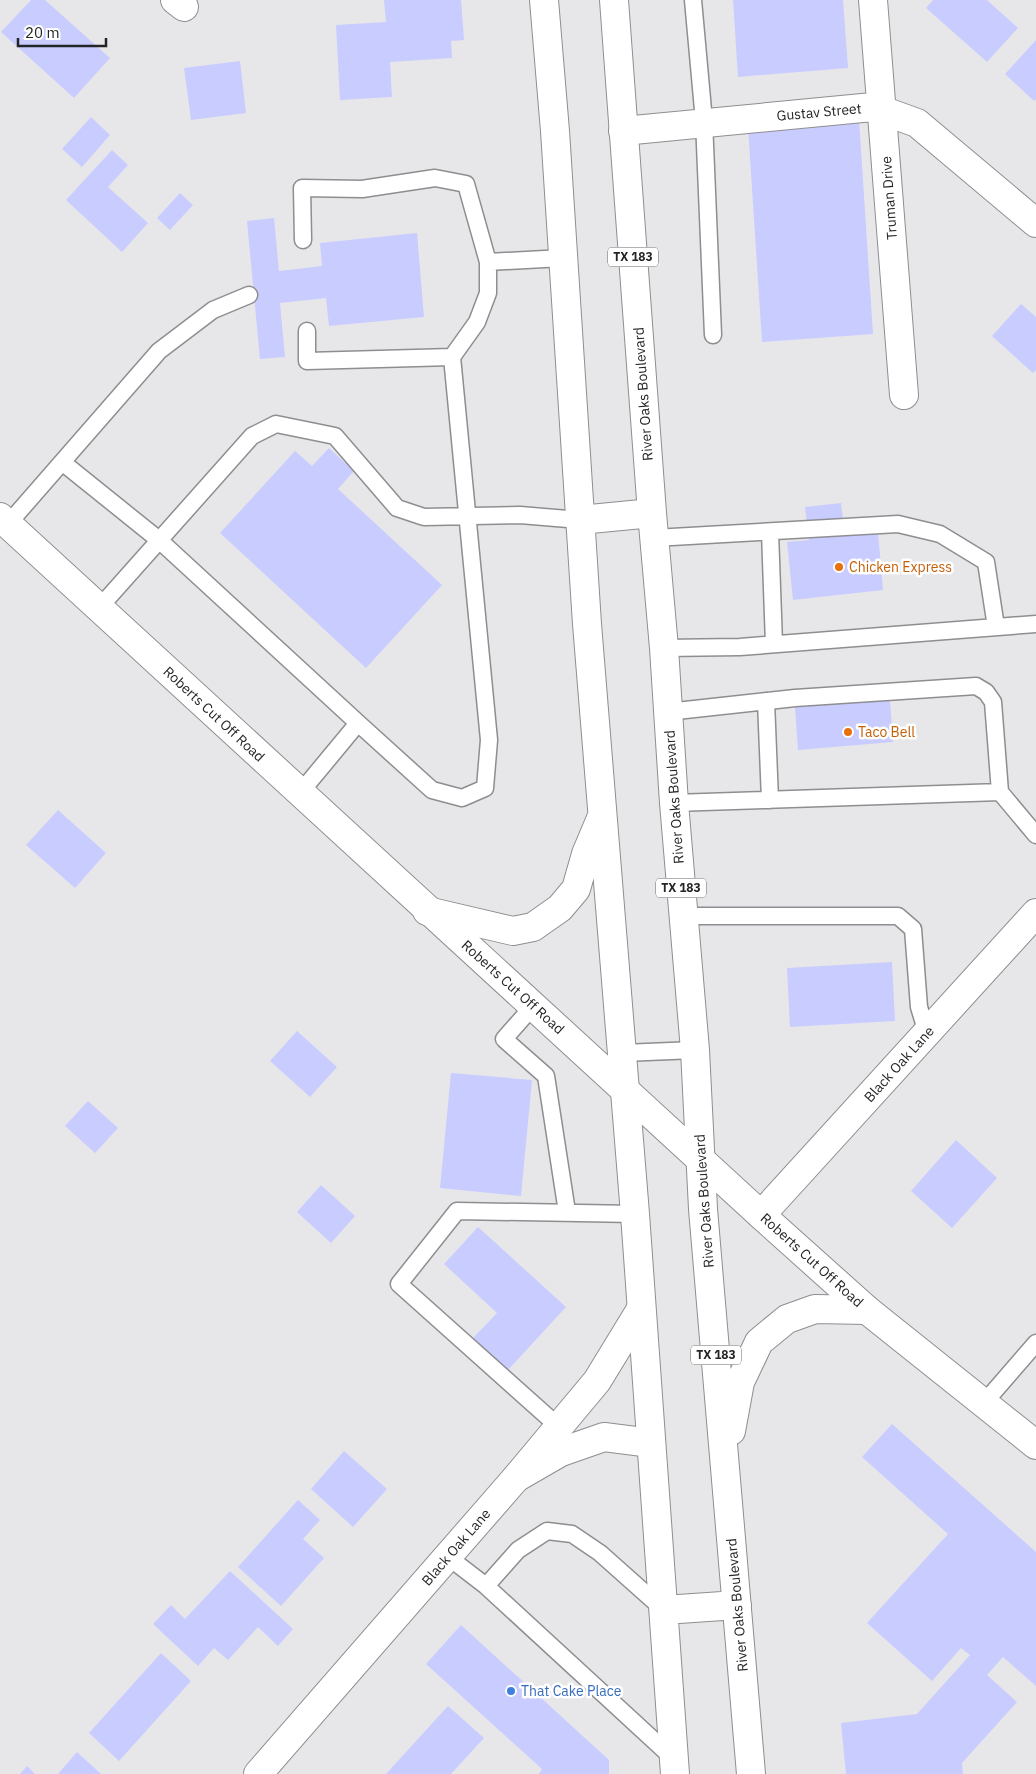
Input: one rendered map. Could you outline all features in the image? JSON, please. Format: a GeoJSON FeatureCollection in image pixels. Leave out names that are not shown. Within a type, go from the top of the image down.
{"type":"FeatureCollection","features":[{"type":"Feature","properties":{"kind":"main road"},"geometry":{"type":"LineString","coordinates":[[544,0],[580,520],[635,1214],[674,1766]]}},
{"type":"Feature","properties":{"kind":"main road","name":"River Oaks Boulevard"},"geometry":{"type":"LineString","coordinates":[[614,0],[653,526],[664,648],[674,804],[695,1050],[700,1160],[751,1774]]}},
{"type":"Feature","properties":{"kind":"main road","name":"Truman Drive"},"geometry":{"type":"LineString","coordinates":[[873,0],[904,395]]}},
{"type":"Feature","properties":{"kind":"main road","name":"Gustav Street"},"geometry":{"type":"LineString","coordinates":[[623,131],[873,107],[882,109],[917,123],[1036,223]]}},
{"type":"Feature","properties":{"kind":"main road","name":"Roberts Cut Off Road"},"geometry":{"type":"LineString","coordinates":[[4,520],[427,911],[534,1005],[761,1215],[867,1310],[1036,1445]]}},
{"type":"Feature","properties":{"kind":"main road"},"geometry":{"type":"LineString","coordinates":[[580,520],[653,526]]}},
{"type":"Feature","properties":{"kind":"main road"},"geometry":{"type":"LineString","coordinates":[[427,911],[513,931],[533,927],[560,908],[576,889],[586,854],[603,812]]}},
{"type":"Feature","properties":{"kind":"main road","name":"Black Oak Lane"},"geometry":{"type":"LineString","coordinates":[[761,1215],[1036,913]]}},
{"type":"Feature","properties":{"kind":"main road","name":"Black Oak Lane"},"geometry":{"type":"LineString","coordinates":[[258,1774],[516,1478],[597,1381],[641,1309]]}},
{"type":"Feature","properties":{"kind":"main road"},"geometry":{"type":"LineString","coordinates":[[724,1467],[740,1382],[759,1342],[787,1319],[815,1309],[867,1310]]}},
{"type":"Feature","properties":{"kind":"main road"},"geometry":{"type":"LineString","coordinates":[[516,1478],[561,1452],[604,1437],[651,1443]]}},
{"type":"Feature","properties":{"kind":"main road"},"geometry":{"type":"LineString","coordinates":[[664,1610],[737,1605]]}},
{"type":"Feature","properties":{"kind":"lane"},"geometry":{"type":"LineString","coordinates":[[693,0],[704,122],[714,335]]}},
{"type":"Feature","properties":{"kind":"lane"},"geometry":{"type":"LineString","coordinates":[[62,462],[159,540],[432,790],[462,798],[485,788],[489,740],[452,357],[477,322],[488,292],[488,262],[466,184],[435,178],[362,189],[302,188],[303,240]]}},
{"type":"Feature","properties":{"kind":"lane"},"geometry":{"type":"LineString","coordinates":[[488,262],[563,258]]}},
{"type":"Feature","properties":{"kind":"lane"},"geometry":{"type":"LineString","coordinates":[[4,520],[62,462],[159,351],[212,310],[249,295]]}},
{"type":"Feature","properties":{"kind":"lane"},"geometry":{"type":"LineString","coordinates":[[307,331],[308,361],[452,357]]}},
{"type":"Feature","properties":{"kind":"lane"},"geometry":{"type":"LineString","coordinates":[[99,608],[252,436],[276,424],[336,436],[397,508],[424,517],[520,516],[580,520]]}},
{"type":"Feature","properties":{"kind":"lane"},"geometry":{"type":"LineString","coordinates":[[653,526],[770,532],[898,524],[940,534],[986,562],[996,627]]}},
{"type":"Feature","properties":{"kind":"lane"},"geometry":{"type":"LineString","coordinates":[[770,532],[774,644]]}},
{"type":"Feature","properties":{"kind":"lane"},"geometry":{"type":"LineString","coordinates":[[664,648],[774,644],[1036,624]]}},
{"type":"Feature","properties":{"kind":"lane"},"geometry":{"type":"LineString","coordinates":[[667,712],[766,701],[976,686],[986,692],[993,702],[1000,792],[1036,835]]}},
{"type":"Feature","properties":{"kind":"lane"},"geometry":{"type":"LineString","coordinates":[[766,701],[770,800]]}},
{"type":"Feature","properties":{"kind":"lane"},"geometry":{"type":"LineString","coordinates":[[300,793],[358,724]]}},
{"type":"Feature","properties":{"kind":"lane"},"geometry":{"type":"LineString","coordinates":[[674,804],[1000,792]]}},
{"type":"Feature","properties":{"kind":"lane"},"geometry":{"type":"LineString","coordinates":[[683,916],[898,916],[914,929],[919,1007],[927,1033]]}},
{"type":"Feature","properties":{"kind":"lane"},"geometry":{"type":"LineString","coordinates":[[534,1005],[504,1039],[546,1076],[567,1212]]}},
{"type":"Feature","properties":{"kind":"lane"},"geometry":{"type":"LineString","coordinates":[[622,1054],[695,1050]]}},
{"type":"Feature","properties":{"kind":"lane"},"geometry":{"type":"LineString","coordinates":[[559,1427],[399,1284],[458,1211],[635,1214]]}},
{"type":"Feature","properties":{"kind":"lane"},"geometry":{"type":"LineString","coordinates":[[984,1403],[1036,1343]]}},
{"type":"Feature","properties":{"kind":"lane"},"geometry":{"type":"LineString","coordinates":[[486,1586],[518,1550],[547,1531],[572,1534],[600,1553],[664,1610]]}},
{"type":"Feature","properties":{"kind":"lane"},"geometry":{"type":"LineString","coordinates":[[447,1556],[486,1586],[674,1766]]}},
{"type":"Feature","properties":{"kind":"building"},"geometry":{"type":"Polygon","coordinates":[[[31,0],[45,0],[110,58],[74,98],[1,32],[31,0]]]}},
{"type":"Feature","properties":{"kind":"building"},"geometry":{"type":"Polygon","coordinates":[[[384,0],[461,0],[464,40],[451,41],[452,58],[390,62],[392,97],[340,100],[336,25],[386,22],[384,0]]]}},
{"type":"Feature","properties":{"kind":"building"},"geometry":{"type":"Polygon","coordinates":[[[733,0],[843,0],[848,68],[738,77],[733,0]]]}},
{"type":"Feature","properties":{"kind":"building"},"geometry":{"type":"Polygon","coordinates":[[[933,0],[987,0],[1018,28],[987,62],[926,8],[933,0]]]}},
{"type":"Feature","properties":{"kind":"building"},"geometry":{"type":"Polygon","coordinates":[[[1036,40],[1036,99],[1034,101],[1005,74],[1036,40]]]}},
{"type":"Feature","properties":{"kind":"building"},"geometry":{"type":"Polygon","coordinates":[[[240,61],[246,113],[191,120],[184,68],[240,61]]]}},
{"type":"Feature","properties":{"kind":"building"},"geometry":{"type":"Polygon","coordinates":[[[91,117],[110,135],[82,167],[62,149],[91,117]]]}},
{"type":"Feature","properties":{"kind":"building"},"geometry":{"type":"Polygon","coordinates":[[[859,119],[873,334],[762,342],[748,127],[859,119]]]}},
{"type":"Feature","properties":{"kind":"building"},"geometry":{"type":"Polygon","coordinates":[[[112,150],[128,165],[108,187],[148,223],[122,252],[66,200],[112,150]]]}},
{"type":"Feature","properties":{"kind":"building"},"geometry":{"type":"Polygon","coordinates":[[[180,193],[193,205],[170,230],[157,218],[180,193]]]}},
{"type":"Feature","properties":{"kind":"building"},"geometry":{"type":"Polygon","coordinates":[[[274,218],[279,271],[322,266],[320,243],[417,233],[424,317],[329,326],[326,298],[280,303],[285,357],[260,359],[247,221],[274,218]]]}},
{"type":"Feature","properties":{"kind":"building"},"geometry":{"type":"Polygon","coordinates":[[[1021,304],[1036,317],[1036,370],[1033,373],[992,336],[1021,304]]]}},
{"type":"Feature","properties":{"kind":"building"},"geometry":{"type":"Polygon","coordinates":[[[329,448],[354,471],[338,489],[442,585],[366,668],[220,533],[295,451],[312,466],[329,448]]]}},
{"type":"Feature","properties":{"kind":"building"},"geometry":{"type":"Polygon","coordinates":[[[841,503],[845,535],[878,532],[883,590],[793,600],[787,542],[809,540],[805,507],[841,503]]]}},
{"type":"Feature","properties":{"kind":"building"},"geometry":{"type":"Polygon","coordinates":[[[890,700],[893,742],[798,750],[795,707],[890,700]]]}},
{"type":"Feature","properties":{"kind":"building"},"geometry":{"type":"Polygon","coordinates":[[[58,810],[106,853],[75,888],[26,845],[58,810]]]}},
{"type":"Feature","properties":{"kind":"building"},"geometry":{"type":"Polygon","coordinates":[[[892,962],[895,1021],[790,1027],[787,968],[892,962]]]}},
{"type":"Feature","properties":{"kind":"building"},"geometry":{"type":"Polygon","coordinates":[[[297,1031],[337,1067],[310,1097],[270,1061],[297,1031]]]}},
{"type":"Feature","properties":{"kind":"building"},"geometry":{"type":"Polygon","coordinates":[[[451,1073],[532,1080],[521,1196],[440,1188],[451,1073]]]}},
{"type":"Feature","properties":{"kind":"building"},"geometry":{"type":"Polygon","coordinates":[[[88,1101],[118,1128],[95,1153],[65,1126],[88,1101]]]}},
{"type":"Feature","properties":{"kind":"building"},"geometry":{"type":"Polygon","coordinates":[[[956,1140],[997,1178],[952,1228],[911,1191],[956,1140]]]}},
{"type":"Feature","properties":{"kind":"building"},"geometry":{"type":"Polygon","coordinates":[[[321,1185],[355,1216],[331,1243],[297,1212],[321,1185]]]}},
{"type":"Feature","properties":{"kind":"building"},"geometry":{"type":"Polygon","coordinates":[[[478,1227],[566,1307],[507,1371],[472,1339],[497,1313],[444,1264],[478,1227]]]}},
{"type":"Feature","properties":{"kind":"building"},"geometry":{"type":"Polygon","coordinates":[[[892,1424],[1036,1552],[1036,1686],[1003,1657],[987,1675],[1017,1702],[962,1763],[963,1774],[846,1774],[841,1723],[917,1714],[970,1655],[961,1648],[932,1681],[867,1623],[948,1534],[862,1457],[892,1424]]]}},
{"type":"Feature","properties":{"kind":"building"},"geometry":{"type":"Polygon","coordinates":[[[344,1451],[387,1489],[353,1527],[311,1489],[344,1451]]]}},
{"type":"Feature","properties":{"kind":"building"},"geometry":{"type":"Polygon","coordinates":[[[298,1500],[320,1520],[303,1539],[324,1558],[281,1606],[238,1567],[298,1500]]]}},
{"type":"Feature","properties":{"kind":"building"},"geometry":{"type":"Polygon","coordinates":[[[230,1571],[293,1629],[278,1646],[258,1627],[228,1660],[214,1648],[198,1666],[153,1624],[171,1605],[185,1619],[230,1571]]]}},
{"type":"Feature","properties":{"kind":"building"},"geometry":{"type":"Polygon","coordinates":[[[461,1625],[609,1760],[609,1774],[539,1774],[542,1769],[426,1664],[461,1625]]]}},
{"type":"Feature","properties":{"kind":"building"},"geometry":{"type":"Polygon","coordinates":[[[161,1653],[191,1681],[119,1761],[89,1733],[161,1653]]]}},
{"type":"Feature","properties":{"kind":"building"},"geometry":{"type":"Polygon","coordinates":[[[448,1706],[484,1738],[451,1774],[386,1774],[448,1706]]]}},
{"type":"Feature","properties":{"kind":"building"},"geometry":{"type":"Polygon","coordinates":[[[77,1752],[101,1774],[58,1774],[77,1752]]]}},
{"type":"Feature","properties":{"kind":"building"},"geometry":{"type":"Polygon","coordinates":[[[27,1766],[35,1774],[20,1774],[27,1766]]]}},
{"type":"Feature","properties":{"kind":"place","name":"Chicken Express"},"geometry":{"type":"Point","coordinates":[839,567]}},
{"type":"Feature","properties":{"kind":"place","name":"Taco Bell"},"geometry":{"type":"Point","coordinates":[848,732]}},
{"type":"Feature","properties":{"kind":"place","name":"That Cake Place"},"geometry":{"type":"Point","coordinates":[511,1691]}}]}
